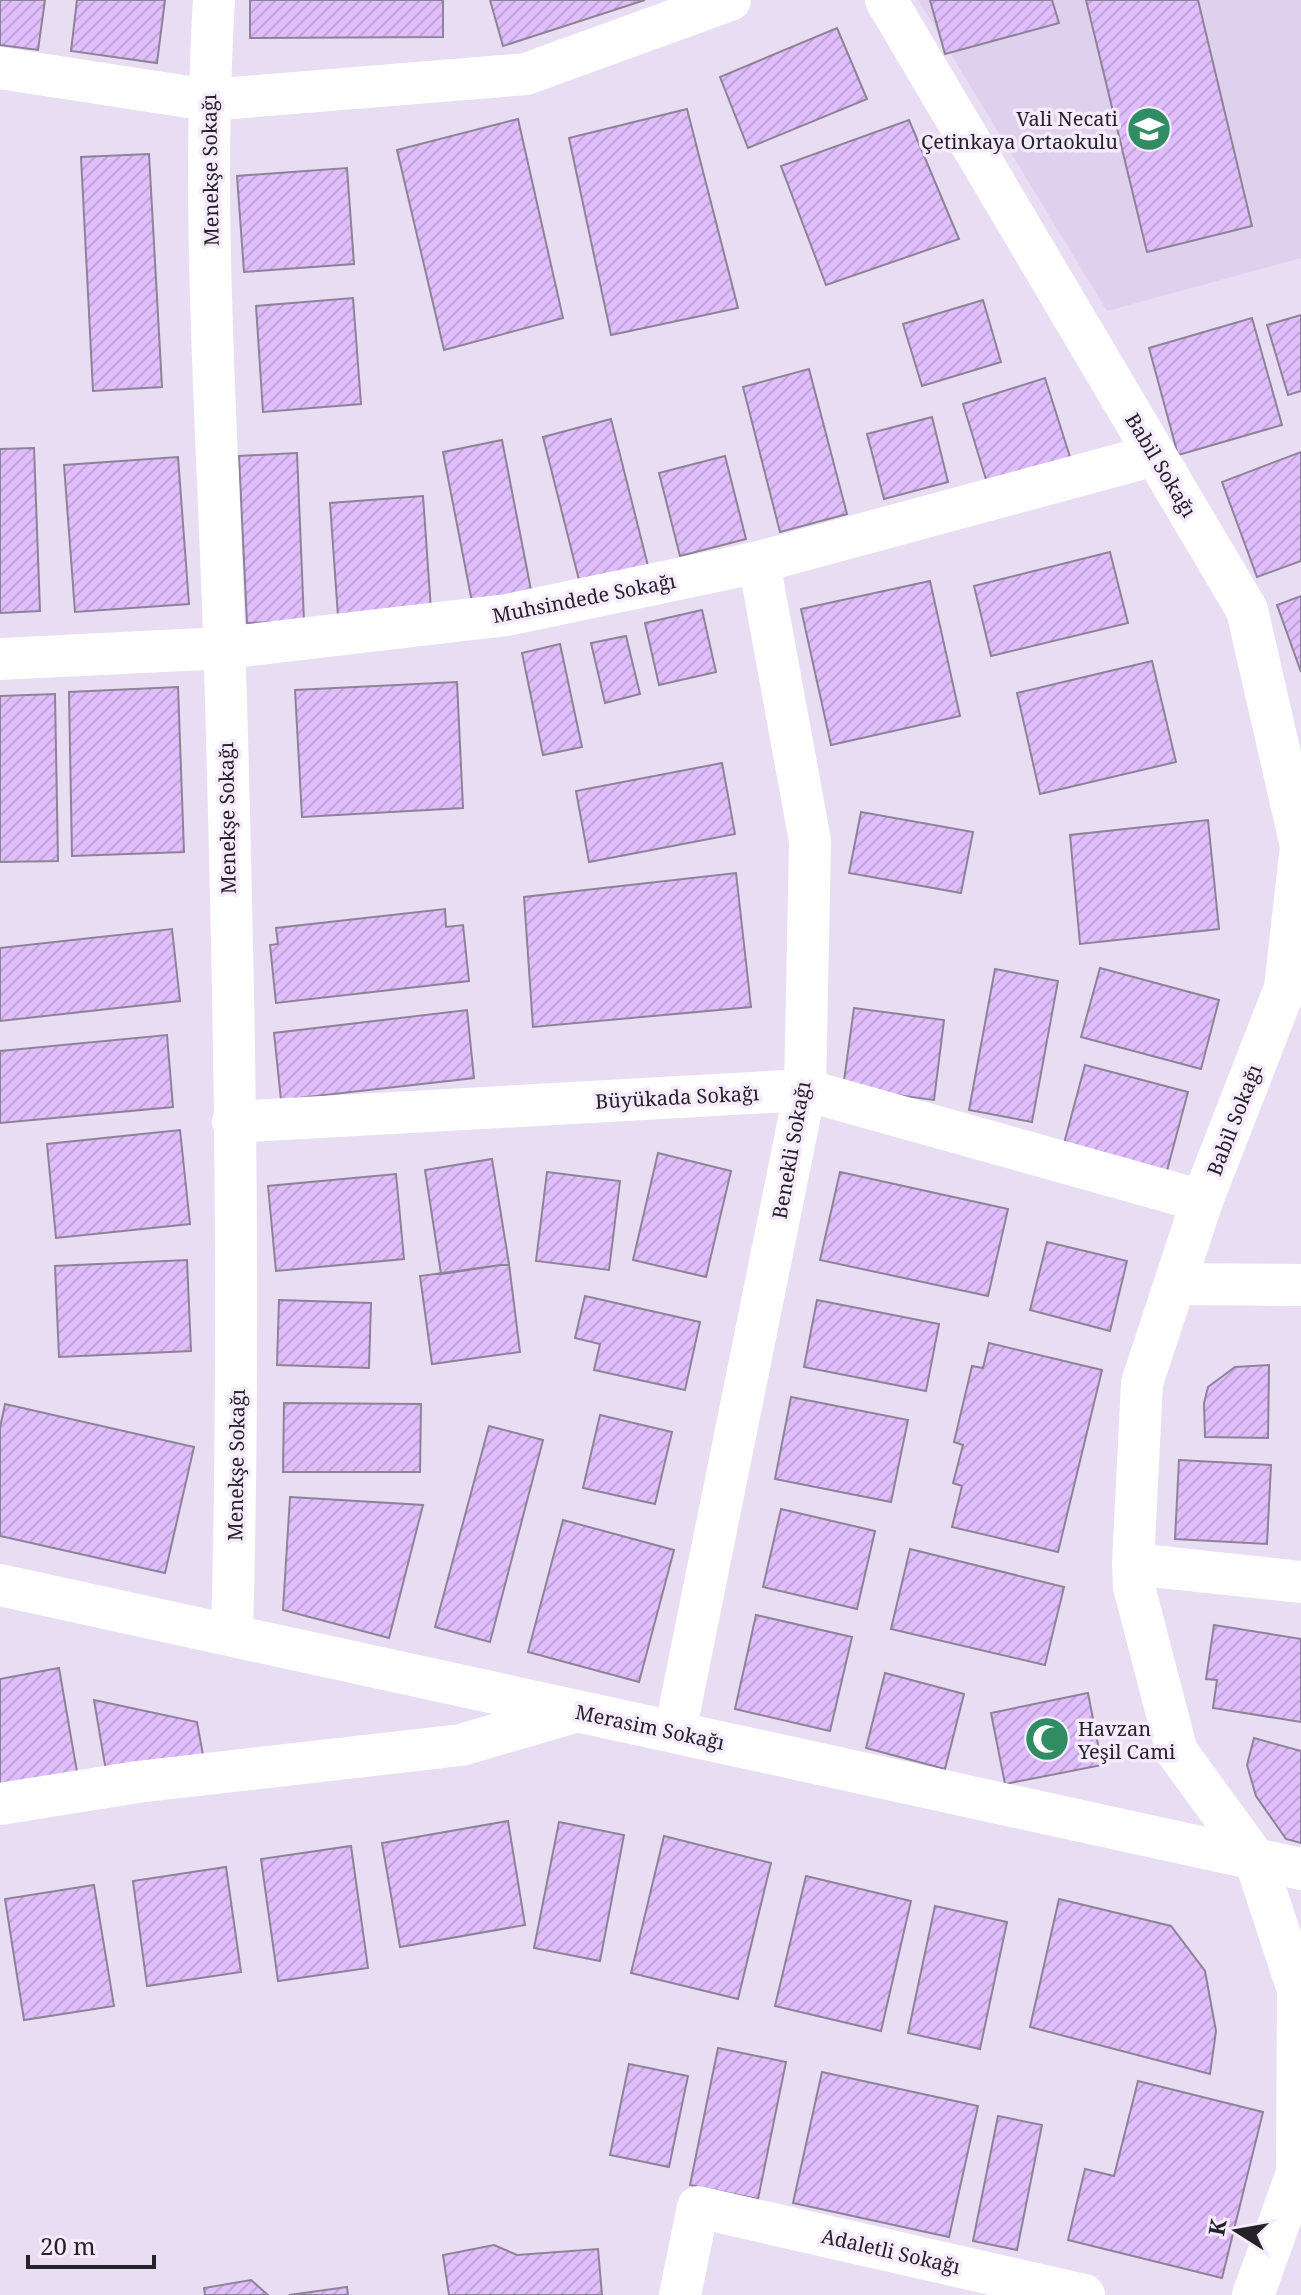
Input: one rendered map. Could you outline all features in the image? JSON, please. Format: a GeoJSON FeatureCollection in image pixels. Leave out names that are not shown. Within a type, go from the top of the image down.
{"type":"FeatureCollection","features":[{"type":"Feature","properties":{"kind":"street","name":"Menekşe Sokağı"},"geometry":{"type":"LineString","coordinates":[[214,0],[208,100],[224,648],[238,1397],[232,1635]]}},
{"type":"Feature","properties":{"kind":"street"},"geometry":{"type":"LineString","coordinates":[[0,68],[208,100],[526,74],[730,0]]}},
{"type":"Feature","properties":{"kind":"street","name":"Babil Sokağı"},"geometry":{"type":"LineString","coordinates":[[886,0],[1247,610],[1301,846],[1285,988],[1202,1201],[1142,1383],[1133,1564],[1134,1587],[1177,1752],[1255,1859],[1298,1990],[1297,2173],[1253,2295]]}},
{"type":"Feature","properties":{"kind":"street","name":"Muhsindede Sokağı"},"geometry":{"type":"LineString","coordinates":[[0,659],[224,648],[507,615],[759,562],[1155,455]]}},
{"type":"Feature","properties":{"kind":"street","name":"Benekli Sokağı"},"geometry":{"type":"LineString","coordinates":[[675,1732],[805,1090],[810,841],[759,562]]}},
{"type":"Feature","properties":{"kind":"street","name":"Büyükada Sokağı"},"geometry":{"type":"LineString","coordinates":[[233,1122],[805,1090],[1202,1201]]}},
{"type":"Feature","properties":{"kind":"street"},"geometry":{"type":"LineString","coordinates":[[1175,1284],[1301,1285]]}},
{"type":"Feature","properties":{"kind":"street"},"geometry":{"type":"LineString","coordinates":[[1133,1564],[1301,1582]]}},
{"type":"Feature","properties":{"kind":"street","name":"Merasim Sokağı"},"geometry":{"type":"LineString","coordinates":[[0,1585],[1301,1869]]}},
{"type":"Feature","properties":{"kind":"street"},"geometry":{"type":"LineString","coordinates":[[0,1804],[137,1782],[461,1745],[578,1711]]}},
{"type":"Feature","properties":{"kind":"street","name":"Adaletli Sokağı"},"geometry":{"type":"LineString","coordinates":[[680,2295],[698,2207],[1084,2295]]}},
{"type":"Feature","properties":{"kind":"shaded area","name":"Vali Necati Çetinkaya Ortaokulu"},"geometry":{"type":"Polygon","coordinates":[[[918,0],[1301,0],[1301,258],[1107,311],[918,0]]]}},
{"type":"Feature","properties":{"kind":"building"},"geometry":{"type":"Polygon","coordinates":[[[0,0],[45,0],[38,50],[0,45],[0,0]]]}},
{"type":"Feature","properties":{"kind":"building"},"geometry":{"type":"Polygon","coordinates":[[[77,0],[165,0],[157,63],[71,51],[77,0]]]}},
{"type":"Feature","properties":{"kind":"building"},"geometry":{"type":"Polygon","coordinates":[[[250,0],[443,0],[443,37],[250,38],[250,0]]]}},
{"type":"Feature","properties":{"kind":"building"},"geometry":{"type":"Polygon","coordinates":[[[490,0],[645,0],[503,46],[490,0]]]}},
{"type":"Feature","properties":{"kind":"building"},"geometry":{"type":"Polygon","coordinates":[[[930,0],[1052,0],[1059,23],[945,54],[930,0]]]}},
{"type":"Feature","properties":{"kind":"building"},"geometry":{"type":"Polygon","coordinates":[[[1086,0],[1198,0],[1252,226],[1147,252],[1086,0]]]}},
{"type":"Feature","properties":{"kind":"building"},"geometry":{"type":"Polygon","coordinates":[[[837,28],[867,99],[748,148],[720,77],[837,28]]]}},
{"type":"Feature","properties":{"kind":"building"},"geometry":{"type":"Polygon","coordinates":[[[687,109],[738,308],[611,335],[569,138],[687,109]]]}},
{"type":"Feature","properties":{"kind":"building"},"geometry":{"type":"Polygon","coordinates":[[[518,119],[563,318],[444,350],[397,150],[518,119]]]}},
{"type":"Feature","properties":{"kind":"building"},"geometry":{"type":"Polygon","coordinates":[[[909,120],[959,239],[826,285],[781,166],[909,120]]]}},
{"type":"Feature","properties":{"kind":"building"},"geometry":{"type":"Polygon","coordinates":[[[149,154],[162,387],[93,391],[81,157],[149,154]]]}},
{"type":"Feature","properties":{"kind":"building"},"geometry":{"type":"Polygon","coordinates":[[[347,168],[354,264],[244,272],[237,176],[347,168]]]}},
{"type":"Feature","properties":{"kind":"building"},"geometry":{"type":"Polygon","coordinates":[[[353,298],[361,404],[263,412],[256,306],[353,298]]]}},
{"type":"Feature","properties":{"kind":"building"},"geometry":{"type":"Polygon","coordinates":[[[983,300],[1001,362],[922,386],[903,324],[983,300]]]}},
{"type":"Feature","properties":{"kind":"building"},"geometry":{"type":"Polygon","coordinates":[[[1301,315],[1301,391],[1288,395],[1267,325],[1301,315]]]}},
{"type":"Feature","properties":{"kind":"building"},"geometry":{"type":"Polygon","coordinates":[[[1252,318],[1282,425],[1178,455],[1149,348],[1252,318]]]}},
{"type":"Feature","properties":{"kind":"building"},"geometry":{"type":"Polygon","coordinates":[[[809,369],[847,514],[780,532],[743,387],[809,369]]]}},
{"type":"Feature","properties":{"kind":"building"},"geometry":{"type":"Polygon","coordinates":[[[1045,378],[1071,460],[988,486],[963,404],[1045,378]]]}},
{"type":"Feature","properties":{"kind":"building"},"geometry":{"type":"Polygon","coordinates":[[[932,417],[948,482],[884,499],[867,434],[932,417]]]}},
{"type":"Feature","properties":{"kind":"building"},"geometry":{"type":"Polygon","coordinates":[[[611,419],[649,570],[581,588],[543,437],[611,419]]]}},
{"type":"Feature","properties":{"kind":"building"},"geometry":{"type":"Polygon","coordinates":[[[502,440],[531,590],[472,602],[443,452],[502,440]]]}},
{"type":"Feature","properties":{"kind":"building"},"geometry":{"type":"Polygon","coordinates":[[[34,448],[40,611],[0,613],[0,449],[34,448]]]}},
{"type":"Feature","properties":{"kind":"building"},"geometry":{"type":"Polygon","coordinates":[[[1301,452],[1301,561],[1257,577],[1222,482],[1301,452]]]}},
{"type":"Feature","properties":{"kind":"building"},"geometry":{"type":"Polygon","coordinates":[[[297,453],[304,621],[247,623],[239,456],[297,453]]]}},
{"type":"Feature","properties":{"kind":"building"},"geometry":{"type":"Polygon","coordinates":[[[725,456],[746,539],[680,556],[659,473],[725,456]]]}},
{"type":"Feature","properties":{"kind":"building"},"geometry":{"type":"Polygon","coordinates":[[[178,457],[189,604],[75,612],[64,465],[178,457]]]}},
{"type":"Feature","properties":{"kind":"building"},"geometry":{"type":"Polygon","coordinates":[[[423,496],[431,610],[338,616],[330,503],[423,496]]]}},
{"type":"Feature","properties":{"kind":"building"},"geometry":{"type":"Polygon","coordinates":[[[1110,552],[1128,623],[991,656],[974,586],[1110,552]]]}},
{"type":"Feature","properties":{"kind":"building"},"geometry":{"type":"Polygon","coordinates":[[[930,581],[960,716],[831,745],[801,609],[930,581]]]}},
{"type":"Feature","properties":{"kind":"building"},"geometry":{"type":"Polygon","coordinates":[[[1301,596],[1301,672],[1277,605],[1301,596]]]}},
{"type":"Feature","properties":{"kind":"building"},"geometry":{"type":"Polygon","coordinates":[[[702,610],[716,672],[659,685],[645,623],[702,610]]]}},
{"type":"Feature","properties":{"kind":"building"},"geometry":{"type":"Polygon","coordinates":[[[626,636],[640,694],[605,703],[591,643],[626,636]]]}},
{"type":"Feature","properties":{"kind":"building"},"geometry":{"type":"Polygon","coordinates":[[[560,644],[582,747],[543,755],[522,653],[560,644]]]}},
{"type":"Feature","properties":{"kind":"building"},"geometry":{"type":"Polygon","coordinates":[[[1152,661],[1176,762],[1040,794],[1017,693],[1152,661]]]}},
{"type":"Feature","properties":{"kind":"building"},"geometry":{"type":"Polygon","coordinates":[[[457,682],[463,808],[302,817],[295,690],[457,682]]]}},
{"type":"Feature","properties":{"kind":"building"},"geometry":{"type":"Polygon","coordinates":[[[178,687],[184,852],[72,856],[69,692],[178,687]]]}},
{"type":"Feature","properties":{"kind":"building"},"geometry":{"type":"Polygon","coordinates":[[[55,694],[58,861],[0,862],[0,696],[55,694]]]}},
{"type":"Feature","properties":{"kind":"building"},"geometry":{"type":"Polygon","coordinates":[[[722,763],[735,834],[589,862],[576,791],[722,763]]]}},
{"type":"Feature","properties":{"kind":"building"},"geometry":{"type":"Polygon","coordinates":[[[861,812],[973,832],[961,893],[849,873],[861,812]]]}},
{"type":"Feature","properties":{"kind":"building"},"geometry":{"type":"Polygon","coordinates":[[[1208,820],[1219,929],[1080,944],[1070,835],[1208,820]]]}},
{"type":"Feature","properties":{"kind":"building"},"geometry":{"type":"Polygon","coordinates":[[[736,873],[751,1007],[533,1027],[524,897],[736,873]]]}},
{"type":"Feature","properties":{"kind":"building"},"geometry":{"type":"Polygon","coordinates":[[[445,909],[446,927],[463,925],[469,981],[276,1003],[270,945],[278,944],[276,928],[445,909]]]}},
{"type":"Feature","properties":{"kind":"building"},"geometry":{"type":"Polygon","coordinates":[[[172,929],[180,1001],[0,1021],[0,948],[172,929]]]}},
{"type":"Feature","properties":{"kind":"building"},"geometry":{"type":"Polygon","coordinates":[[[1100,968],[1219,1000],[1201,1069],[1081,1037],[1100,968]]]}},
{"type":"Feature","properties":{"kind":"building"},"geometry":{"type":"Polygon","coordinates":[[[995,969],[1058,981],[1032,1122],[969,1110],[995,969]]]}},
{"type":"Feature","properties":{"kind":"building"},"geometry":{"type":"Polygon","coordinates":[[[854,1008],[944,1020],[934,1100],[843,1088],[854,1008]]]}},
{"type":"Feature","properties":{"kind":"building"},"geometry":{"type":"Polygon","coordinates":[[[467,1010],[474,1078],[281,1100],[274,1033],[467,1010]]]}},
{"type":"Feature","properties":{"kind":"building"},"geometry":{"type":"Polygon","coordinates":[[[167,1035],[173,1107],[0,1123],[0,1051],[167,1035]]]}},
{"type":"Feature","properties":{"kind":"building"},"geometry":{"type":"Polygon","coordinates":[[[1085,1065],[1188,1092],[1165,1178],[1062,1151],[1085,1065]]]}},
{"type":"Feature","properties":{"kind":"building"},"geometry":{"type":"Polygon","coordinates":[[[180,1130],[190,1224],[56,1238],[47,1144],[180,1130]]]}},
{"type":"Feature","properties":{"kind":"building"},"geometry":{"type":"Polygon","coordinates":[[[658,1153],[731,1171],[706,1277],[633,1260],[658,1153]]]}},
{"type":"Feature","properties":{"kind":"building"},"geometry":{"type":"Polygon","coordinates":[[[492,1159],[509,1264],[441,1274],[425,1170],[492,1159]]]}},
{"type":"Feature","properties":{"kind":"building"},"geometry":{"type":"Polygon","coordinates":[[[547,1172],[620,1181],[609,1270],[536,1261],[547,1172]]]}},
{"type":"Feature","properties":{"kind":"building"},"geometry":{"type":"Polygon","coordinates":[[[840,1172],[1008,1209],[988,1296],[820,1260],[840,1172]]]}},
{"type":"Feature","properties":{"kind":"building"},"geometry":{"type":"Polygon","coordinates":[[[396,1174],[404,1259],[276,1271],[268,1186],[396,1174]]]}},
{"type":"Feature","properties":{"kind":"building"},"geometry":{"type":"Polygon","coordinates":[[[1047,1242],[1127,1261],[1110,1331],[1030,1310],[1047,1242]]]}},
{"type":"Feature","properties":{"kind":"building"},"geometry":{"type":"Polygon","coordinates":[[[187,1260],[191,1351],[59,1357],[55,1266],[187,1260]]]}},
{"type":"Feature","properties":{"kind":"building"},"geometry":{"type":"Polygon","coordinates":[[[509,1264],[520,1352],[432,1364],[420,1276],[509,1264]]]}},
{"type":"Feature","properties":{"kind":"building"},"geometry":{"type":"Polygon","coordinates":[[[585,1296],[700,1322],[685,1390],[594,1370],[600,1344],[575,1338],[585,1296]]]}},
{"type":"Feature","properties":{"kind":"building"},"geometry":{"type":"Polygon","coordinates":[[[279,1300],[371,1303],[369,1368],[277,1365],[279,1300]]]}},
{"type":"Feature","properties":{"kind":"building"},"geometry":{"type":"Polygon","coordinates":[[[817,1300],[939,1324],[926,1391],[804,1367],[817,1300]]]}},
{"type":"Feature","properties":{"kind":"building"},"geometry":{"type":"Polygon","coordinates":[[[989,1343],[1102,1370],[1058,1552],[952,1527],[962,1486],[953,1483],[963,1445],[954,1442],[972,1366],[983,1368],[989,1343]]]}},
{"type":"Feature","properties":{"kind":"building"},"geometry":{"type":"Polygon","coordinates":[[[1269,1365],[1268,1438],[1205,1437],[1204,1403],[1208,1387],[1235,1367],[1269,1365]]]}},
{"type":"Feature","properties":{"kind":"building"},"geometry":{"type":"Polygon","coordinates":[[[791,1397],[908,1420],[891,1502],[775,1479],[791,1397]]]}},
{"type":"Feature","properties":{"kind":"building"},"geometry":{"type":"Polygon","coordinates":[[[284,1403],[421,1404],[420,1472],[283,1472],[284,1403]]]}},
{"type":"Feature","properties":{"kind":"building"},"geometry":{"type":"Polygon","coordinates":[[[5,1404],[194,1447],[165,1573],[0,1536],[0,1428],[5,1404]]]}},
{"type":"Feature","properties":{"kind":"building"},"geometry":{"type":"Polygon","coordinates":[[[600,1415],[672,1432],[655,1504],[583,1488],[600,1415]]]}},
{"type":"Feature","properties":{"kind":"building"},"geometry":{"type":"Polygon","coordinates":[[[489,1426],[543,1440],[490,1642],[435,1627],[489,1426]]]}},
{"type":"Feature","properties":{"kind":"building"},"geometry":{"type":"Polygon","coordinates":[[[1179,1460],[1271,1465],[1267,1544],[1175,1539],[1179,1460]]]}},
{"type":"Feature","properties":{"kind":"building"},"geometry":{"type":"Polygon","coordinates":[[[290,1497],[423,1505],[389,1638],[283,1610],[290,1497]]]}},
{"type":"Feature","properties":{"kind":"building"},"geometry":{"type":"Polygon","coordinates":[[[781,1509],[875,1531],[857,1609],[763,1587],[781,1509]]]}},
{"type":"Feature","properties":{"kind":"building"},"geometry":{"type":"Polygon","coordinates":[[[563,1520],[674,1550],[639,1682],[528,1652],[563,1520]]]}},
{"type":"Feature","properties":{"kind":"building"},"geometry":{"type":"Polygon","coordinates":[[[910,1549],[1064,1587],[1045,1665],[891,1629],[910,1549]]]}},
{"type":"Feature","properties":{"kind":"building"},"geometry":{"type":"Polygon","coordinates":[[[756,1615],[852,1637],[830,1731],[735,1709],[756,1615]]]}},
{"type":"Feature","properties":{"kind":"building"},"geometry":{"type":"Polygon","coordinates":[[[1214,1625],[1301,1639],[1301,1722],[1213,1708],[1217,1680],[1206,1679],[1214,1625]]]}},
{"type":"Feature","properties":{"kind":"building"},"geometry":{"type":"Polygon","coordinates":[[[59,1668],[77,1772],[0,1786],[0,1679],[59,1668]]]}},
{"type":"Feature","properties":{"kind":"building"},"geometry":{"type":"Polygon","coordinates":[[[885,1673],[964,1694],[945,1769],[866,1748],[885,1673]]]}},
{"type":"Feature","properties":{"kind":"building","name":"Havzan Yeşil Cami"},"geometry":{"type":"Polygon","coordinates":[[[1088,1693],[1102,1765],[1005,1784],[991,1713],[1088,1693]]]}},
{"type":"Feature","properties":{"kind":"building"},"geometry":{"type":"Polygon","coordinates":[[[94,1700],[197,1722],[203,1755],[106,1771],[94,1700]]]}},
{"type":"Feature","properties":{"kind":"building"},"geometry":{"type":"Polygon","coordinates":[[[1254,1738],[1301,1751],[1301,1843],[1286,1839],[1256,1796],[1247,1765],[1254,1738]]]}},
{"type":"Feature","properties":{"kind":"building"},"geometry":{"type":"Polygon","coordinates":[[[508,1821],[525,1925],[400,1947],[382,1843],[508,1821]]]}},
{"type":"Feature","properties":{"kind":"building"},"geometry":{"type":"Polygon","coordinates":[[[559,1822],[624,1835],[600,1961],[534,1948],[559,1822]]]}},
{"type":"Feature","properties":{"kind":"building"},"geometry":{"type":"Polygon","coordinates":[[[664,1836],[771,1863],[738,1999],[631,1973],[664,1836]]]}},
{"type":"Feature","properties":{"kind":"building"},"geometry":{"type":"Polygon","coordinates":[[[351,1846],[368,1968],[278,1981],[261,1859],[351,1846]]]}},
{"type":"Feature","properties":{"kind":"building"},"geometry":{"type":"Polygon","coordinates":[[[226,1867],[241,1972],[147,1986],[133,1881],[226,1867]]]}},
{"type":"Feature","properties":{"kind":"building"},"geometry":{"type":"Polygon","coordinates":[[[806,1876],[911,1901],[881,2031],[775,2006],[806,1876]]]}},
{"type":"Feature","properties":{"kind":"building"},"geometry":{"type":"Polygon","coordinates":[[[94,1885],[114,2006],[24,2020],[5,1899],[94,1885]]]}},
{"type":"Feature","properties":{"kind":"building"},"geometry":{"type":"Polygon","coordinates":[[[1059,1899],[1171,1926],[1205,1971],[1216,2031],[1210,2074],[1030,2027],[1059,1899]]]}},
{"type":"Feature","properties":{"kind":"building"},"geometry":{"type":"Polygon","coordinates":[[[935,1906],[1007,1922],[980,2049],[908,2033],[935,1906]]]}},
{"type":"Feature","properties":{"kind":"building"},"geometry":{"type":"Polygon","coordinates":[[[718,2048],[786,2062],[758,2199],[690,2185],[718,2048]]]}},
{"type":"Feature","properties":{"kind":"building"},"geometry":{"type":"Polygon","coordinates":[[[629,2064],[688,2076],[669,2167],[610,2155],[629,2064]]]}},
{"type":"Feature","properties":{"kind":"building"},"geometry":{"type":"Polygon","coordinates":[[[822,2072],[978,2106],[949,2237],[793,2203],[822,2072]]]}},
{"type":"Feature","properties":{"kind":"building"},"geometry":{"type":"Polygon","coordinates":[[[1138,2081],[1263,2112],[1222,2278],[1068,2240],[1085,2169],[1114,2176],[1138,2081]]]}},
{"type":"Feature","properties":{"kind":"building"},"geometry":{"type":"Polygon","coordinates":[[[998,2116],[1042,2125],[1017,2250],[973,2241],[998,2116]]]}},
{"type":"Feature","properties":{"kind":"building"},"geometry":{"type":"Polygon","coordinates":[[[494,2245],[517,2255],[598,2249],[602,2295],[449,2295],[443,2255],[494,2245]]]}},
{"type":"Feature","properties":{"kind":"building"},"geometry":{"type":"Polygon","coordinates":[[[251,2280],[268,2295],[205,2295],[204,2288],[251,2280]]]}},
{"type":"Feature","properties":{"kind":"building"},"geometry":{"type":"Polygon","coordinates":[[[347,2287],[348,2295],[289,2295],[347,2287]]]}},
{"type":"Feature","properties":{"kind":"place","name":"Vali Necati Çetinkaya Ortaokulu"},"geometry":{"type":"Point","coordinates":[1149,129]}},
{"type":"Feature","properties":{"kind":"place","name":"Havzan Yeşil Cami"},"geometry":{"type":"Point","coordinates":[1047,1739]}}]}
